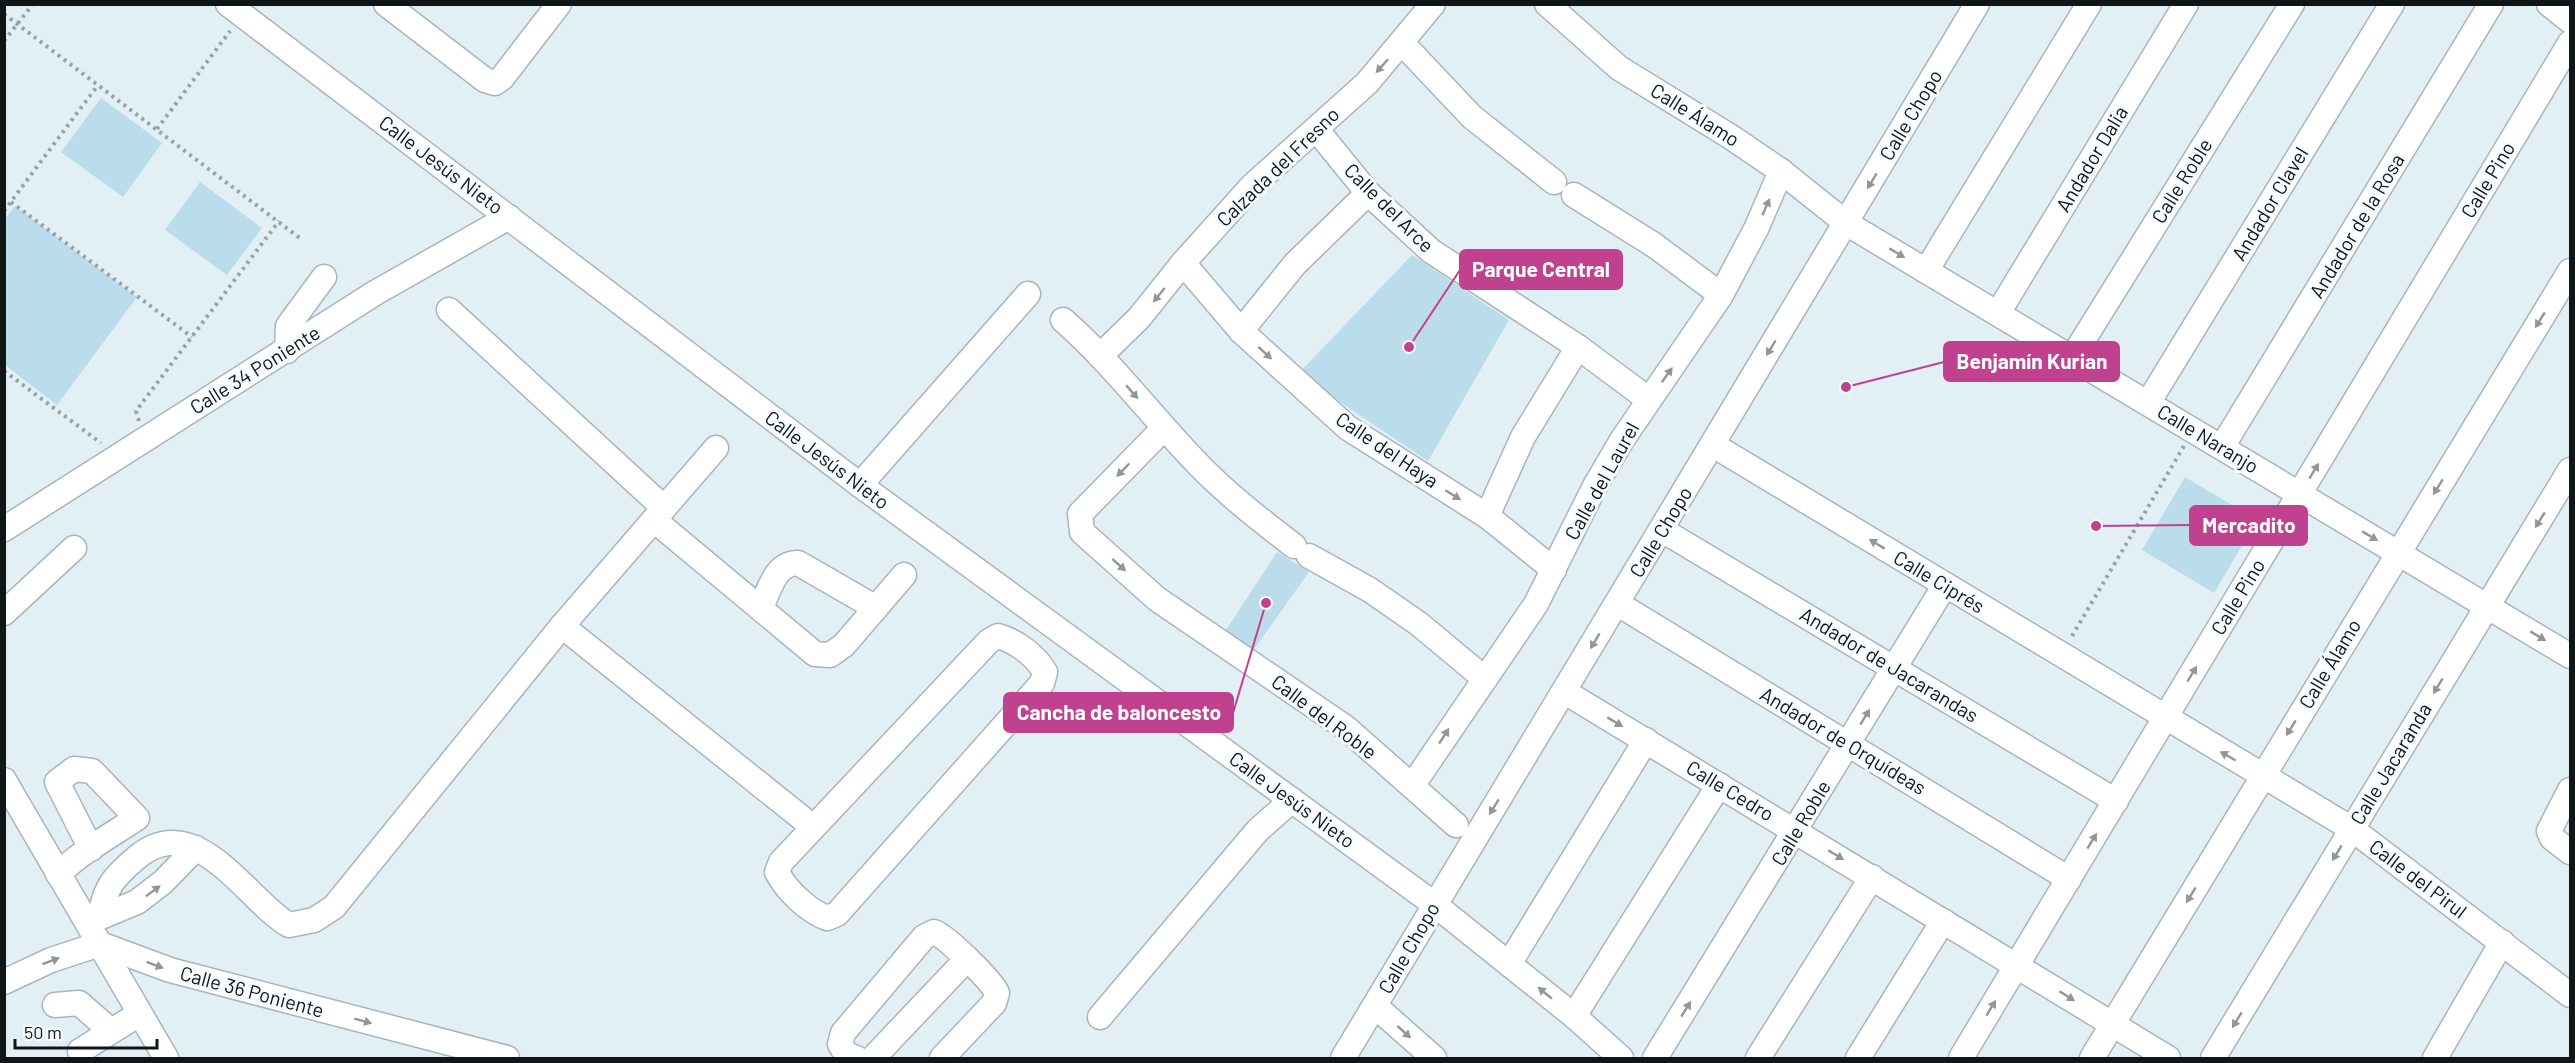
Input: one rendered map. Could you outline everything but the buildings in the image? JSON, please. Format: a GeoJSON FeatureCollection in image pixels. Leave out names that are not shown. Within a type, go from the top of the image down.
{"type":"FeatureCollection","features":[{"type":"Feature","properties":{"kind":"street"},"geometry":{"type":"LineString","coordinates":[[386,4],[485,80],[495,83],[502,78],[559,4]]}},
{"type":"Feature","properties":{"kind":"street","name":"Calzada del Fresno"},"geometry":{"type":"LineString","coordinates":[[1100,356],[1139,318],[1183,263],[1252,186],[1367,83],[1433,4]]}},
{"type":"Feature","properties":{"kind":"street","name":"Calle Álamo"},"geometry":{"type":"LineString","coordinates":[[1546,4],[1619,68],[1731,137],[1781,171],[1846,223]]}},
{"type":"Feature","properties":{"kind":"street","name":"Calle Chopo"},"geometry":{"type":"LineString","coordinates":[[1343,1059],[1434,904],[1565,692],[1977,4]]}},
{"type":"Feature","properties":{"kind":"street"},"geometry":{"type":"LineString","coordinates":[[1926,271],[2089,4]]}},
{"type":"Feature","properties":{"kind":"street","name":"Andador Dalia"},"geometry":{"type":"LineString","coordinates":[[1998,314],[2186,4]]}},
{"type":"Feature","properties":{"kind":"street","name":"Calle Roble"},"geometry":{"type":"LineString","coordinates":[[2072,358],[2292,4]]}},
{"type":"Feature","properties":{"kind":"street","name":"Andador Clavel"},"geometry":{"type":"LineString","coordinates":[[2148,403],[2392,4]]}},
{"type":"Feature","properties":{"kind":"street","name":"Andador de la Rosa"},"geometry":{"type":"LineString","coordinates":[[2222,447],[2491,4]]}},
{"type":"Feature","properties":{"kind":"street"},"geometry":{"type":"LineString","coordinates":[[2549,4],[2571,21]]}},
{"type":"Feature","properties":{"kind":"street","name":"Calle Jesús Nieto"},"geometry":{"type":"LineString","coordinates":[[235,10],[860,485],[1434,904],[1574,1016],[1621,1059]]}},
{"type":"Feature","properties":{"kind":"street"},"geometry":{"type":"LineString","coordinates":[[1402,43],[1472,117],[1554,182]]}},
{"type":"Feature","properties":{"kind":"street","name":"Calle Pino"},"geometry":{"type":"LineString","coordinates":[[1961,1059],[2571,43]]}},
{"type":"Feature","properties":{"kind":"street","name":"Calle del Arce"},"geometry":{"type":"LineString","coordinates":[[1316,129],[1368,193],[1431,251],[1578,347],[1648,399]]}},
{"type":"Feature","properties":{"kind":"street","name":"Calle del Laurel"},"geometry":{"type":"LineString","coordinates":[[1412,786],[1536,604],[1595,486],[1648,399],[1704,324],[1757,227],[1781,171]]}},
{"type":"Feature","properties":{"kind":"street"},"geometry":{"type":"LineString","coordinates":[[1240,331],[1294,264],[1368,193]]}},
{"type":"Feature","properties":{"kind":"street"},"geometry":{"type":"LineString","coordinates":[[1574,195],[1654,245],[1721,295]]}},
{"type":"Feature","properties":{"kind":"street","name":"Calle 34 Poniente"},"geometry":{"type":"LineString","coordinates":[[4,530],[375,293],[509,217]]}},
{"type":"Feature","properties":{"kind":"street","name":"Calle Naranjo"},"geometry":{"type":"LineString","coordinates":[[1846,223],[2571,656]]}},
{"type":"Feature","properties":{"kind":"street","name":"Calle del Haya"},"geometry":{"type":"LineString","coordinates":[[1183,263],[1240,331],[1348,428],[1486,516],[1554,570]]}},
{"type":"Feature","properties":{"kind":"street","name":"Calle Álamo"},"geometry":{"type":"LineString","coordinates":[[2092,1059],[2398,552],[2571,271]]}},
{"type":"Feature","properties":{"kind":"street"},"geometry":{"type":"LineString","coordinates":[[286,351],[288,326],[324,277]]}},
{"type":"Feature","properties":{"kind":"street"},"geometry":{"type":"LineString","coordinates":[[860,485],[1028,294]]}},
{"type":"Feature","properties":{"kind":"street"},"geometry":{"type":"LineString","coordinates":[[449,310],[659,514],[815,654],[830,656],[844,645],[904,575]]}},
{"type":"Feature","properties":{"kind":"street"},"geometry":{"type":"LineString","coordinates":[[1063,320],[1100,356],[1164,428],[1238,502],[1301,551],[1370,590],[1419,624],[1485,679]]}},
{"type":"Feature","properties":{"kind":"street"},"geometry":{"type":"LineString","coordinates":[[1486,516],[1523,437],[1578,347]]}},
{"type":"Feature","properties":{"kind":"street","name":"Calle del Roble"},"geometry":{"type":"LineString","coordinates":[[1164,428],[1080,514],[1079,523],[1082,532],[1157,599],[1346,728],[1456,825]]}},
{"type":"Feature","properties":{"kind":"street","name":"Calle Ciprés"},"geometry":{"type":"LineString","coordinates":[[1713,445],[2165,719]]}},
{"type":"Feature","properties":{"kind":"street"},"geometry":{"type":"LineString","coordinates":[[94,919],[112,879],[142,852],[165,844],[196,848],[221,864],[243,883],[273,916],[290,925],[314,920],[334,907],[562,626],[716,448]]}},
{"type":"Feature","properties":{"kind":"street","name":"Calle Jacaranda"},"geometry":{"type":"LineString","coordinates":[[2213,1059],[2486,605],[2567,484]]}},
{"type":"Feature","properties":{"kind":"street","name":"Andador de Jacarandas"},"geometry":{"type":"LineString","coordinates":[[1662,530],[2116,801]]}},
{"type":"Feature","properties":{"kind":"street"},"geometry":{"type":"LineString","coordinates":[[4,613],[74,548]]}},
{"type":"Feature","properties":{"kind":"street"},"geometry":{"type":"LineString","coordinates":[[761,607],[780,569],[788,563],[798,563],[876,608]]}},
{"type":"Feature","properties":{"kind":"street","name":"Calle Roble"},"geometry":{"type":"LineString","coordinates":[[1655,1059],[1945,585]]}},
{"type":"Feature","properties":{"kind":"street","name":"Andador de Orquídeas"},"geometry":{"type":"LineString","coordinates":[[1618,604],[2069,879]]}},
{"type":"Feature","properties":{"kind":"street"},"geometry":{"type":"LineString","coordinates":[[562,626],[813,827]]}},
{"type":"Feature","properties":{"kind":"street"},"geometry":{"type":"LineString","coordinates":[[998,636],[1008,639],[1040,662],[1045,672],[1042,683],[837,914],[827,918],[817,914],[790,890],[782,882],[777,872],[781,862],[813,827],[989,641],[998,636]]}},
{"type":"Feature","properties":{"kind":"street","name":"Calle Cedro"},"geometry":{"type":"LineString","coordinates":[[1565,692],[2168,1059]]}},
{"type":"Feature","properties":{"kind":"street","name":"Calle del Pirul"},"geometry":{"type":"LineString","coordinates":[[2165,719],[2352,829],[2571,994]]}},
{"type":"Feature","properties":{"kind":"street"},"geometry":{"type":"LineString","coordinates":[[1509,964],[1646,740]]}},
{"type":"Feature","properties":{"kind":"street"},"geometry":{"type":"LineString","coordinates":[[91,849],[57,782],[74,769],[92,771],[136,818],[165,844]]}},
{"type":"Feature","properties":{"kind":"street"},"geometry":{"type":"LineString","coordinates":[[4,780],[58,874],[94,919],[100,944],[166,1059]]}},
{"type":"Feature","properties":{"kind":"street"},"geometry":{"type":"LineString","coordinates":[[1574,1016],[1719,785]]}},
{"type":"Feature","properties":{"kind":"street"},"geometry":{"type":"LineString","coordinates":[[2571,790],[2549,831],[2552,838],[2571,852]]}},
{"type":"Feature","properties":{"kind":"street"},"geometry":{"type":"LineString","coordinates":[[1100,1017],[1258,830],[1292,800]]}},
{"type":"Feature","properties":{"kind":"street"},"geometry":{"type":"LineString","coordinates":[[58,874],[74,858],[136,818]]}},
{"type":"Feature","properties":{"kind":"street"},"geometry":{"type":"LineString","coordinates":[[94,919],[137,902],[164,882],[196,848]]}},
{"type":"Feature","properties":{"kind":"street"},"geometry":{"type":"LineString","coordinates":[[1758,1059],[1872,877]]}},
{"type":"Feature","properties":{"kind":"street"},"geometry":{"type":"LineString","coordinates":[[1858,1059],[1943,921]]}},
{"type":"Feature","properties":{"kind":"street"},"geometry":{"type":"LineString","coordinates":[[942,1059],[993,1003],[997,993],[993,982],[966,960],[945,936],[934,932],[924,937],[843,1033],[840,1044],[846,1054],[859,1058],[966,960]]}},
{"type":"Feature","properties":{"kind":"street"},"geometry":{"type":"LineString","coordinates":[[2435,1059],[2502,942]]}},
{"type":"Feature","properties":{"kind":"street"},"geometry":{"type":"LineString","coordinates":[[4,982],[51,960],[100,944]]}},
{"type":"Feature","properties":{"kind":"street","name":"Calle 36 Poniente"},"geometry":{"type":"LineString","coordinates":[[100,944],[170,970],[467,1054],[507,1059]]}},
{"type":"Feature","properties":{"kind":"street"},"geometry":{"type":"LineString","coordinates":[[55,1005],[79,1003],[111,1031]]}},
{"type":"Feature","properties":{"kind":"street"},"geometry":{"type":"LineString","coordinates":[[1375,1006],[1434,1059]]}},
{"type":"Feature","properties":{"kind":"street"},"geometry":{"type":"LineString","coordinates":[[80,1052],[139,1014]]}},
{"type":"Feature","properties":{"kind":"path"},"geometry":{"type":"LineString","coordinates":[[4,41],[33,4]]}},
{"type":"Feature","properties":{"kind":"path"},"geometry":{"type":"LineString","coordinates":[[157,129],[235,10]]}},
{"type":"Feature","properties":{"kind":"path"},"geometry":{"type":"LineString","coordinates":[[4,15],[301,239]]}},
{"type":"Feature","properties":{"kind":"path"},"geometry":{"type":"LineString","coordinates":[[4,211],[98,85]]}},
{"type":"Feature","properties":{"kind":"path"},"geometry":{"type":"LineString","coordinates":[[11,202],[192,337]]}},
{"type":"Feature","properties":{"kind":"path"},"geometry":{"type":"LineString","coordinates":[[145,440],[136,411],[279,221]]}},
{"type":"Feature","properties":{"kind":"path"},"geometry":{"type":"LineString","coordinates":[[5,373],[119,456]]}},
{"type":"Feature","properties":{"kind":"path"},"geometry":{"type":"LineString","coordinates":[[2061,656],[2193,430]]}},
{"type":"Feature","properties":{"kind":"shaded area"},"geometry":{"type":"Polygon","coordinates":[[[101,98],[162,143],[123,197],[61,152],[101,98]]]}},
{"type":"Feature","properties":{"kind":"shaded area"},"geometry":{"type":"Polygon","coordinates":[[[200,182],[262,228],[227,275],[165,230],[200,182]]]}},
{"type":"Feature","properties":{"kind":"shaded area"},"geometry":{"type":"Polygon","coordinates":[[[15,206],[137,297],[57,405],[5,365],[5,219],[15,206]]]}},
{"type":"Feature","properties":{"kind":"shaded area"},"geometry":{"type":"Polygon","coordinates":[[[1412,255],[1509,320],[1428,461],[1298,374],[1412,255]]]}},
{"type":"Feature","properties":{"kind":"shaded area"},"geometry":{"type":"Polygon","coordinates":[[[2185,477],[2257,520],[2214,593],[2142,550],[2185,477]]]}},
{"type":"Feature","properties":{"kind":"shaded area"},"geometry":{"type":"Polygon","coordinates":[[[1277,552],[1309,572],[1252,652],[1224,633],[1277,552]]]}},
{"type":"Feature","properties":{"kind":"place","name":"Parque Central"},"geometry":{"type":"Point","coordinates":[1409,347]}},
{"type":"Feature","properties":{"kind":"place","name":"Benjamín Kurian"},"geometry":{"type":"Point","coordinates":[1846,387]}},
{"type":"Feature","properties":{"kind":"place","name":"Mercadito"},"geometry":{"type":"Point","coordinates":[2096,526]}},
{"type":"Feature","properties":{"kind":"place","name":"Cancha de baloncesto"},"geometry":{"type":"Point","coordinates":[1266,603]}}]}
